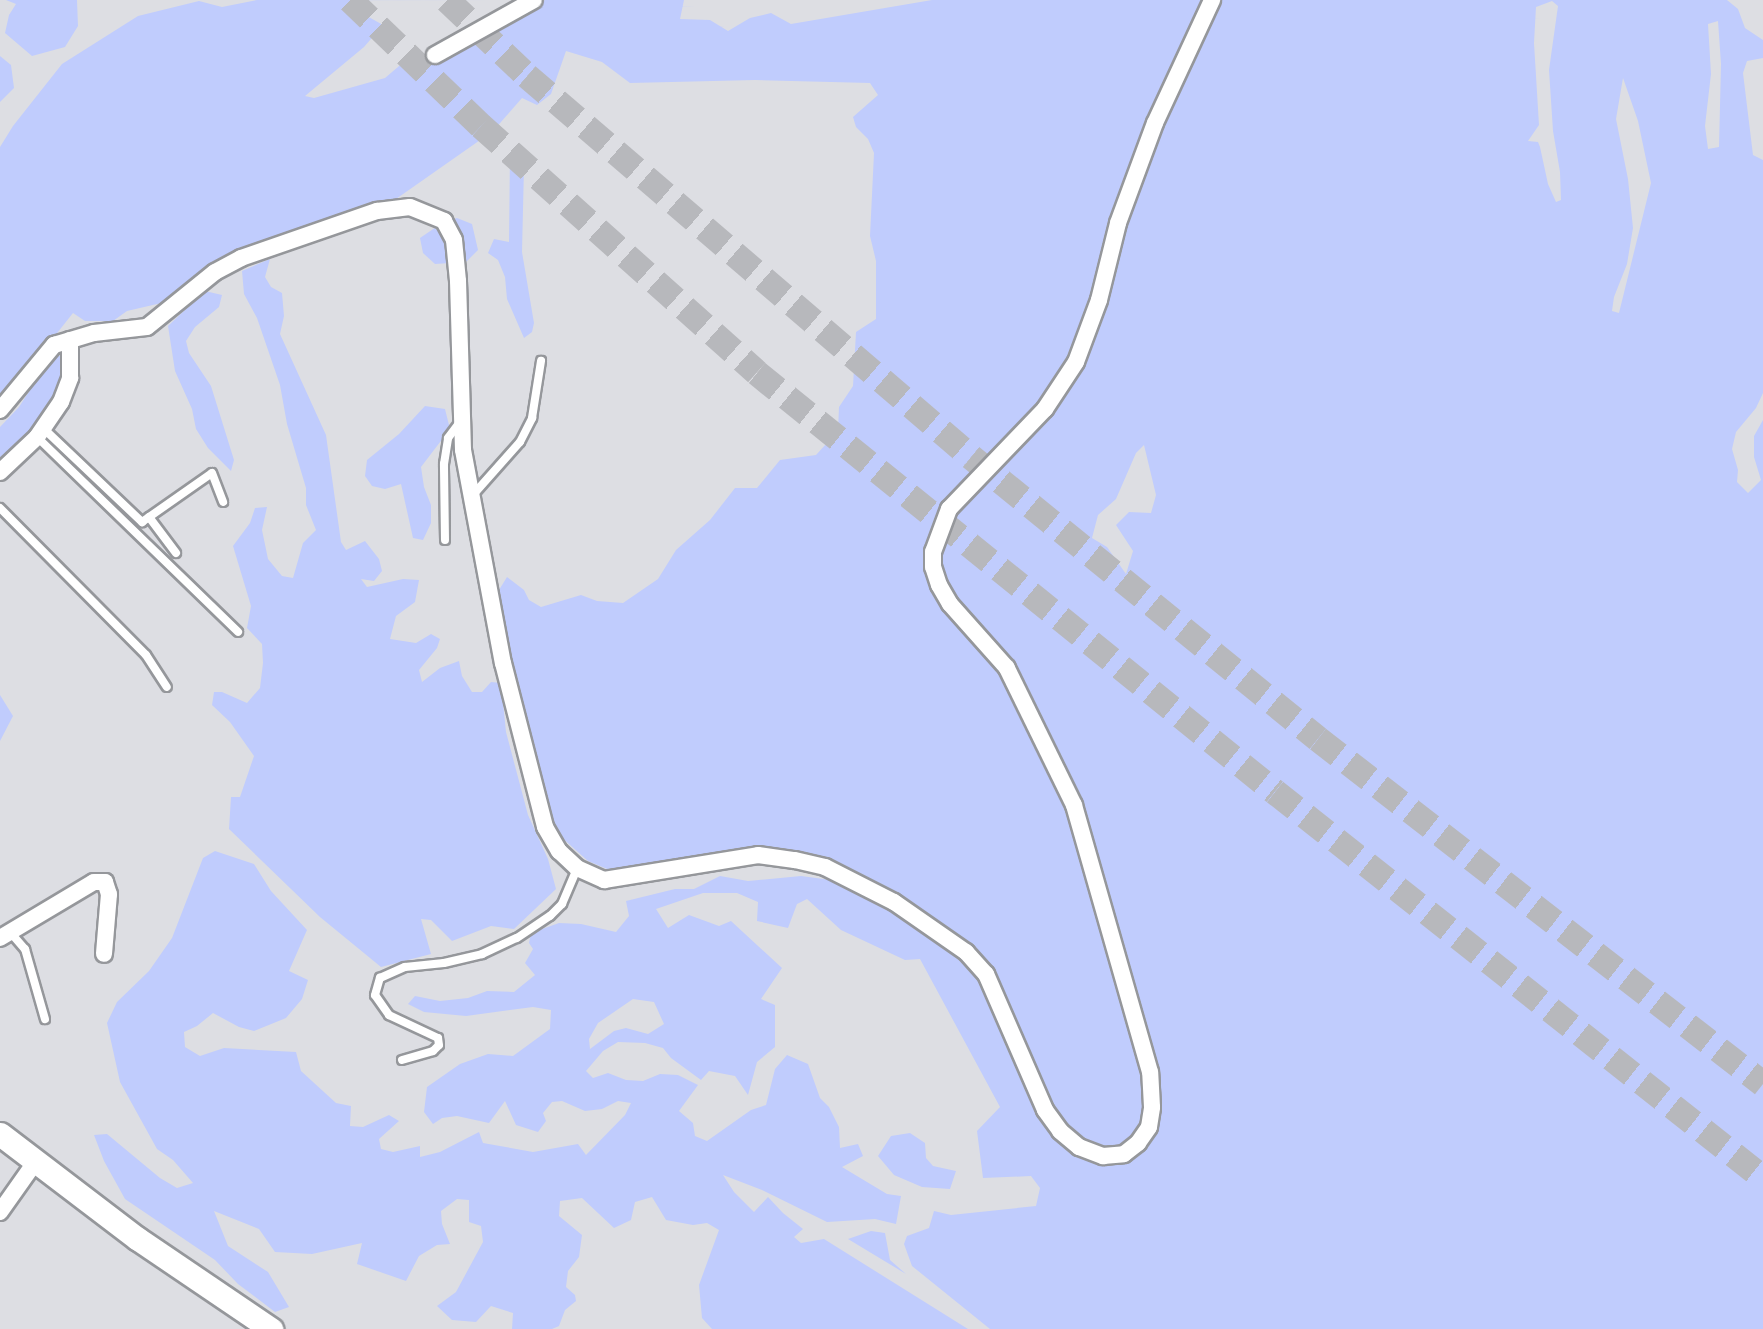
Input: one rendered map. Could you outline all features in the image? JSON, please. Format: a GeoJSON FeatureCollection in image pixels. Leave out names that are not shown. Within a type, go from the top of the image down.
{"type":"FeatureCollection","features":[{"type":"Feature","properties":{"kind":"main road"},"geometry":{"type":"LineString","coordinates":[[4,1137],[138,1239],[271,1329]]}},
{"type":"Feature","properties":{"kind":"street"},"geometry":{"type":"LineString","coordinates":[[435,55],[534,0]]}},
{"type":"Feature","properties":{"kind":"street"},"geometry":{"type":"LineString","coordinates":[[0,410],[54,345],[94,333],[147,327],[215,272],[242,258],[377,211],[410,207],[427,211],[444,221],[454,240],[463,450],[503,663],[545,827],[559,851],[577,868],[604,880],[625,879],[758,855],[825,867],[894,902],[966,952],[986,974],[1045,1110],[1070,1139],[1079,1147],[1103,1156],[1124,1154],[1138,1143],[1149,1127],[1150,1072],[1074,805],[1007,668],[950,604],[939,585],[933,567],[933,552],[950,509],[1045,409],[1076,362],[1099,300],[1118,223],[1150,135],[1212,0]]}},
{"type":"Feature","properties":{"kind":"street"},"geometry":{"type":"LineString","coordinates":[[0,472],[40,433],[61,402],[70,378],[70,340]]}},
{"type":"Feature","properties":{"kind":"street"},"geometry":{"type":"LineString","coordinates":[[5,935],[94,882],[105,882],[109,894],[104,954]]}},
{"type":"Feature","properties":{"kind":"street"},"geometry":{"type":"LineString","coordinates":[[4,1137],[19,1168],[19,1186]]}},
{"type":"Feature","properties":{"kind":"street"},"geometry":{"type":"LineString","coordinates":[[0,1212],[36,1161]]}},
{"type":"Feature","properties":{"kind":"lane"},"geometry":{"type":"LineString","coordinates":[[472,496],[520,442],[532,418],[541,361]]}},
{"type":"Feature","properties":{"kind":"lane"},"geometry":{"type":"LineString","coordinates":[[445,540],[444,464],[448,438],[462,419]]}},
{"type":"Feature","properties":{"kind":"lane"},"geometry":{"type":"LineString","coordinates":[[40,433],[142,522],[212,473],[223,502]]}},
{"type":"Feature","properties":{"kind":"lane"},"geometry":{"type":"LineString","coordinates":[[40,433],[239,632]]}},
{"type":"Feature","properties":{"kind":"lane"},"geometry":{"type":"LineString","coordinates":[[0,508],[146,655],[167,687]]}},
{"type":"Feature","properties":{"kind":"lane"},"geometry":{"type":"LineString","coordinates":[[149,517],[176,553]]}},
{"type":"Feature","properties":{"kind":"lane"},"geometry":{"type":"LineString","coordinates":[[402,1060],[433,1051],[439,1045],[438,1038],[388,1015],[375,995],[380,978],[405,967],[444,963],[482,954],[517,938],[550,916],[562,904],[577,868]]}},
{"type":"Feature","properties":{"kind":"lane"},"geometry":{"type":"LineString","coordinates":[[5,935],[25,949],[45,1019]]}},
{"type":"Feature","properties":{"kind":"shaded area"},"geometry":{"type":"Polygon","coordinates":[[[6,0],[77,0],[78,26],[65,47],[32,56],[5,33],[9,15],[16,4],[6,0]]]}},
{"type":"Feature","properties":{"kind":"shaded area"},"geometry":{"type":"Polygon","coordinates":[[[257,0],[360,0],[358,11],[383,25],[364,47],[305,96],[314,98],[385,78],[405,61],[423,61],[518,16],[545,0],[684,0],[680,19],[710,20],[728,31],[750,18],[771,13],[791,24],[932,0],[1727,0],[1738,9],[1745,28],[1763,40],[1763,58],[1747,61],[1743,73],[1753,155],[1763,160],[1763,393],[1756,408],[1736,432],[1732,449],[1738,470],[1737,482],[1748,493],[1761,480],[1754,457],[1754,436],[1763,420],[1763,1329],[990,1329],[912,1266],[904,1244],[907,1236],[929,1228],[934,1211],[951,1215],[1036,1206],[1040,1188],[1031,1176],[983,1178],[977,1131],[1000,1107],[920,959],[905,960],[841,930],[807,899],[797,904],[788,928],[757,921],[758,902],[737,893],[703,893],[656,909],[668,928],[689,915],[719,926],[731,921],[782,968],[761,999],[775,1005],[775,1047],[757,1062],[748,1095],[735,1076],[709,1071],[701,1080],[671,1058],[663,1048],[645,1043],[618,1042],[603,1051],[586,1071],[593,1078],[608,1073],[626,1080],[643,1081],[660,1074],[678,1075],[698,1085],[679,1111],[693,1123],[695,1136],[707,1141],[751,1110],[766,1105],[775,1069],[787,1055],[808,1064],[820,1098],[829,1107],[839,1127],[840,1148],[858,1144],[863,1156],[842,1167],[887,1194],[901,1196],[896,1224],[875,1219],[827,1222],[762,1190],[723,1175],[734,1192],[754,1212],[768,1197],[803,1229],[794,1237],[801,1243],[824,1239],[968,1329],[712,1329],[702,1318],[699,1285],[719,1230],[707,1223],[693,1225],[666,1220],[652,1197],[635,1202],[631,1220],[614,1228],[582,1198],[560,1201],[559,1216],[582,1235],[579,1257],[568,1271],[566,1287],[575,1295],[576,1301],[565,1310],[559,1326],[552,1329],[512,1329],[513,1313],[491,1306],[476,1322],[452,1320],[437,1306],[456,1292],[483,1242],[481,1226],[469,1222],[469,1200],[457,1199],[441,1211],[442,1224],[450,1244],[437,1245],[419,1256],[406,1281],[357,1264],[362,1243],[312,1254],[275,1252],[259,1229],[214,1211],[228,1246],[268,1272],[289,1307],[275,1312],[238,1284],[215,1260],[125,1199],[104,1161],[94,1135],[107,1134],[160,1178],[177,1188],[193,1183],[173,1160],[157,1149],[120,1082],[107,1023],[117,1002],[149,971],[172,938],[203,858],[215,851],[254,864],[271,891],[307,930],[289,971],[308,980],[302,999],[286,1018],[254,1031],[239,1027],[213,1013],[197,1026],[184,1032],[185,1047],[200,1056],[224,1048],[296,1052],[301,1071],[336,1103],[351,1106],[350,1126],[363,1127],[389,1115],[399,1121],[379,1139],[381,1149],[393,1152],[420,1146],[420,1157],[440,1152],[479,1132],[483,1143],[533,1152],[578,1144],[586,1155],[625,1115],[631,1103],[618,1101],[602,1109],[585,1111],[562,1101],[552,1102],[543,1113],[546,1121],[538,1132],[516,1125],[505,1101],[489,1123],[457,1116],[442,1118],[433,1124],[424,1112],[427,1087],[460,1064],[488,1054],[513,1056],[550,1029],[551,1010],[533,1007],[466,1016],[424,1012],[408,1004],[415,996],[440,1001],[468,998],[487,991],[514,992],[535,975],[525,963],[533,949],[529,943],[531,933],[559,923],[581,924],[616,932],[629,916],[626,901],[675,889],[694,889],[720,876],[748,881],[801,876],[831,880],[875,901],[801,855],[648,870],[612,871],[588,861],[560,836],[544,802],[515,686],[499,590],[507,577],[524,590],[529,600],[541,607],[581,595],[597,601],[623,603],[658,579],[676,550],[710,520],[735,488],[757,488],[780,460],[816,455],[838,431],[839,407],[853,386],[856,332],[876,319],[876,261],[870,236],[874,153],[868,139],[856,127],[853,117],[878,95],[870,83],[755,80],[630,83],[602,62],[566,51],[551,94],[537,105],[522,98],[493,131],[396,199],[293,236],[170,301],[127,311],[113,321],[85,321],[73,313],[0,405],[0,147],[13,126],[62,64],[138,16],[199,1],[222,7],[257,0]],[[1552,1],[1536,7],[1534,43],[1539,125],[1528,141],[1538,142],[1548,184],[1556,202],[1561,200],[1560,172],[1553,131],[1549,70],[1558,6],[1552,1]],[[1718,21],[1708,24],[1711,74],[1705,126],[1708,149],[1719,147],[1721,64],[1718,21]],[[1623,78],[1616,119],[1628,179],[1633,228],[1627,264],[1614,297],[1612,311],[1619,313],[1651,183],[1638,121],[1623,78]],[[1144,445],[1136,453],[1116,499],[1098,515],[1092,538],[1107,547],[1126,574],[1133,551],[1116,525],[1129,512],[1151,513],[1156,495],[1144,445]],[[633,999],[598,1023],[589,1039],[590,1049],[614,1031],[626,1028],[648,1034],[664,1024],[654,1002],[633,999]]]}},
{"type":"Feature","properties":{"kind":"shaded area"},"geometry":{"type":"Polygon","coordinates":[[[0,56],[11,65],[14,88],[0,102],[0,56]]]}},
{"type":"Feature","properties":{"kind":"shaded area"},"geometry":{"type":"Polygon","coordinates":[[[517,151],[524,167],[522,252],[534,323],[532,332],[524,338],[507,299],[505,277],[498,260],[488,253],[494,239],[509,242],[510,152],[517,151]]]}},
{"type":"Feature","properties":{"kind":"shaded area"},"geometry":{"type":"Polygon","coordinates":[[[457,218],[472,224],[478,250],[466,262],[435,264],[423,253],[420,238],[442,223],[457,218]]]}},
{"type":"Feature","properties":{"kind":"shaded area"},"geometry":{"type":"Polygon","coordinates":[[[270,259],[265,277],[271,287],[282,293],[284,316],[280,334],[326,435],[341,542],[346,550],[365,541],[379,559],[382,571],[374,581],[361,579],[367,587],[403,579],[419,580],[415,602],[396,616],[390,639],[416,643],[431,634],[440,639],[437,648],[419,670],[422,682],[440,668],[459,661],[462,676],[472,692],[482,692],[491,682],[501,683],[506,732],[528,815],[548,859],[556,889],[514,929],[491,926],[452,941],[431,920],[421,919],[431,954],[381,967],[320,917],[229,829],[231,797],[240,797],[254,756],[230,722],[212,705],[214,692],[222,692],[247,703],[260,688],[263,663],[262,644],[247,628],[251,606],[233,546],[250,523],[255,508],[267,507],[262,530],[268,559],[282,576],[293,578],[303,543],[316,530],[306,505],[306,488],[287,424],[280,385],[257,318],[244,294],[242,271],[270,259]]]}},
{"type":"Feature","properties":{"kind":"shaded area"},"geometry":{"type":"Polygon","coordinates":[[[205,291],[222,295],[219,307],[195,327],[186,341],[189,353],[211,386],[234,460],[231,471],[208,448],[196,429],[192,409],[175,371],[168,326],[205,291]]]}},
{"type":"Feature","properties":{"kind":"shaded area"},"geometry":{"type":"Polygon","coordinates":[[[57,356],[68,356],[69,368],[53,407],[0,462],[0,427],[19,407],[48,362],[57,356]]]}},
{"type":"Feature","properties":{"kind":"shaded area"},"geometry":{"type":"Polygon","coordinates":[[[425,406],[445,409],[450,429],[421,467],[424,487],[431,505],[431,523],[423,540],[413,538],[401,484],[385,489],[372,486],[365,476],[367,460],[399,434],[425,406]]]}},
{"type":"Feature","properties":{"kind":"shaded area"},"geometry":{"type":"Polygon","coordinates":[[[0,695],[13,716],[0,741],[0,695]]]}},
{"type":"Feature","properties":{"kind":"shaded area"},"geometry":{"type":"Polygon","coordinates":[[[910,1133],[925,1143],[926,1158],[933,1166],[956,1171],[950,1189],[922,1187],[894,1175],[878,1156],[891,1136],[910,1133]]]}},
{"type":"Feature","properties":{"kind":"shaded area"},"geometry":{"type":"Polygon","coordinates":[[[871,1231],[885,1233],[890,1260],[906,1274],[848,1239],[871,1231]]]}},
{"type":"Feature","properties":{"kind":"tunnel"},"geometry":{"type":"LineString","coordinates":[[350,0],[481,126],[757,373],[1275,792],[1763,1178]]}},
{"type":"Feature","properties":{"kind":"tunnel"},"geometry":{"type":"LineString","coordinates":[[447,0],[527,76],[971,457],[1318,739],[1763,1084]]}}]}
